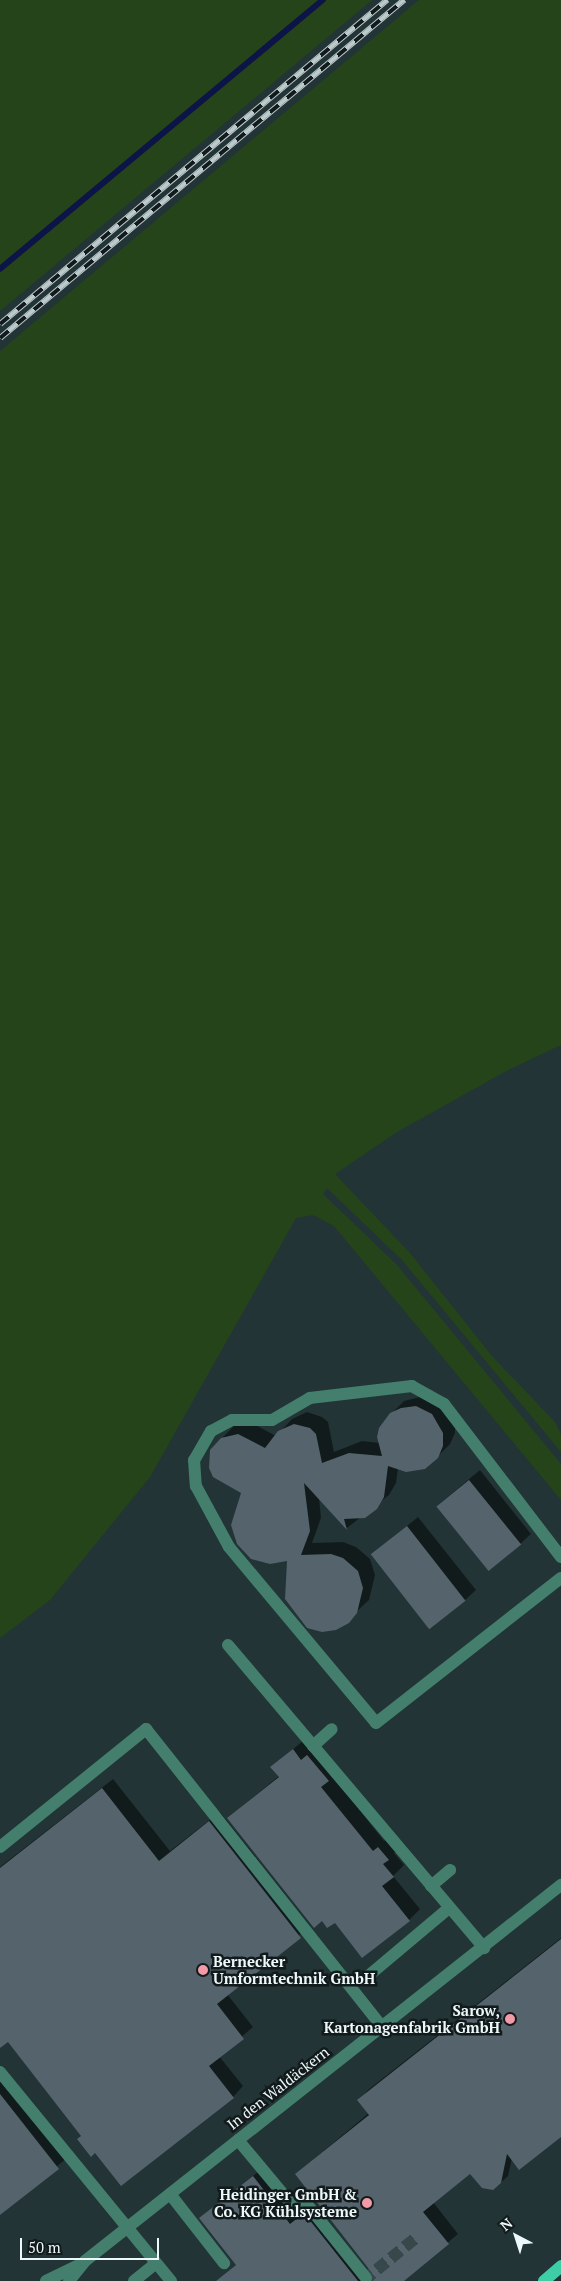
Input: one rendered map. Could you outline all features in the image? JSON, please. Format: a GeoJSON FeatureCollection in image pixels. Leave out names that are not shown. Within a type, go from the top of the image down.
{"type":"FeatureCollection","features":[{"type":"Feature","properties":{"kind":"main road"},"geometry":{"type":"LineString","coordinates":[[544,2281],[561,2266]]}},
{"type":"Feature","properties":{"kind":"street"},"geometry":{"type":"LineString","coordinates":[[561,1557],[444,1404],[412,1386],[310,1398],[272,1420],[232,1420],[211,1431],[194,1460],[196,1486],[229,1547],[376,1723],[561,1578]]}},
{"type":"Feature","properties":{"kind":"street"},"geometry":{"type":"LineString","coordinates":[[228,1645],[484,1948]]}},
{"type":"Feature","properties":{"kind":"street"},"geometry":{"type":"LineString","coordinates":[[0,1847],[146,1729],[383,2028]]}},
{"type":"Feature","properties":{"kind":"street"},"geometry":{"type":"LineString","coordinates":[[313,1746],[332,1729]]}},
{"type":"Feature","properties":{"kind":"street"},"geometry":{"type":"LineString","coordinates":[[431,1886],[450,1870]]}},
{"type":"Feature","properties":{"kind":"street","name":"In den Waldäckern"},"geometry":{"type":"LineString","coordinates":[[69,2281],[86,2262],[127,2228],[561,1886]]}},
{"type":"Feature","properties":{"kind":"street"},"geometry":{"type":"LineString","coordinates":[[367,1976],[449,1908]]}},
{"type":"Feature","properties":{"kind":"street"},"geometry":{"type":"LineString","coordinates":[[0,2072],[171,2281]]}},
{"type":"Feature","properties":{"kind":"street"},"geometry":{"type":"LineString","coordinates":[[238,2140],[288,2200],[306,2203],[366,2278]]}},
{"type":"Feature","properties":{"kind":"street"},"geometry":{"type":"LineString","coordinates":[[170,2194],[224,2263]]}},
{"type":"Feature","properties":{"kind":"street","name":"In den Waldäckern"},"geometry":{"type":"LineString","coordinates":[[46,2281],[86,2262]]}},
{"type":"Feature","properties":{"kind":"street"},"geometry":{"type":"LineString","coordinates":[[134,2281],[156,2263]]}},
{"type":"Feature","properties":{"kind":"green space"},"geometry":{"type":"Polygon","coordinates":[[[0,0],[372,0],[0,311],[0,0]]]}},
{"type":"Feature","properties":{"kind":"green space"},"geometry":{"type":"Polygon","coordinates":[[[419,0],[561,0],[561,1045],[508,1070],[397,1132],[335,1174],[410,1253],[491,1355],[555,1422],[561,1434],[561,1452],[402,1260],[327,1188],[323,1194],[397,1265],[561,1464],[561,1500],[334,1226],[313,1215],[296,1218],[150,1477],[50,1600],[0,1638],[0,351],[419,0]]]}},
{"type":"Feature","properties":{"kind":"building"},"geometry":{"type":"Polygon","coordinates":[[[416,1406],[432,1414],[443,1433],[443,1446],[438,1458],[425,1469],[406,1472],[388,1466],[384,1497],[377,1509],[365,1518],[344,1519],[347,1530],[304,1483],[310,1531],[301,1555],[331,1554],[343,1558],[358,1571],[363,1588],[357,1613],[349,1623],[336,1630],[322,1632],[307,1628],[285,1599],[287,1561],[270,1564],[251,1559],[237,1544],[231,1525],[241,1493],[213,1477],[209,1468],[210,1450],[221,1438],[238,1434],[265,1448],[278,1431],[294,1424],[310,1428],[316,1434],[322,1463],[349,1453],[382,1456],[377,1437],[379,1428],[390,1413],[401,1408],[416,1406]]]}},
{"type":"Feature","properties":{"kind":"building"},"geometry":{"type":"Polygon","coordinates":[[[469,1480],[521,1545],[489,1571],[436,1506],[469,1480]]]}},
{"type":"Feature","properties":{"kind":"building"},"geometry":{"type":"Polygon","coordinates":[[[407,1526],[465,1601],[429,1629],[371,1554],[407,1526]]]}},
{"type":"Feature","properties":{"kind":"building"},"geometry":{"type":"Polygon","coordinates":[[[293,1749],[301,1760],[307,1755],[329,1781],[321,1787],[373,1851],[378,1847],[389,1860],[383,1864],[394,1877],[382,1886],[410,1921],[362,1958],[335,1923],[327,1928],[322,1921],[314,1928],[227,1818],[279,1777],[270,1767],[293,1749]]]}},
{"type":"Feature","properties":{"kind":"building"},"geometry":{"type":"Polygon","coordinates":[[[102,1788],[159,1861],[209,1821],[301,1938],[217,2004],[244,2039],[209,2066],[234,2098],[121,2186],[95,2153],[91,2157],[77,2139],[81,2136],[8,2042],[0,2048],[0,1868],[102,1788]]]}},
{"type":"Feature","properties":{"kind":"building","name":"Sarow, Kartonagenfabrik GmbH"},"geometry":{"type":"Polygon","coordinates":[[[561,1939],[561,2137],[519,2170],[507,2154],[501,2183],[493,2190],[482,2188],[470,2174],[423,2212],[449,2244],[404,2281],[373,2281],[372,2273],[295,2174],[369,2115],[357,2100],[561,1939]]]}},
{"type":"Feature","properties":{"kind":"building"},"geometry":{"type":"Polygon","coordinates":[[[0,2094],[59,2169],[0,2215],[0,2094]]]}},
{"type":"Feature","properties":{"kind":"building","name":"Heidinger GmbH & Co. KG Kühlsysteme"},"geometry":{"type":"Polygon","coordinates":[[[253,2176],[290,2224],[304,2213],[358,2281],[216,2281],[236,2265],[199,2218],[253,2176]]]}},
{"type":"Feature","properties":{"kind":"waterway"},"geometry":{"type":"LineString","coordinates":[[0,269],[323,0]]}},
{"type":"Feature","properties":{"kind":"tunnel"},"geometry":{"type":"LineString","coordinates":[[363,2281],[418,2236]]}},
{"type":"Feature","properties":{"kind":"railway"},"geometry":{"type":"LineString","coordinates":[[0,324],[387,0]]}},
{"type":"Feature","properties":{"kind":"railway"},"geometry":{"type":"LineString","coordinates":[[0,338],[404,0]]}},
{"type":"Feature","properties":{"kind":"place","name":"Bernecker Umformtechnik GmbH"},"geometry":{"type":"Point","coordinates":[203,1970]}},
{"type":"Feature","properties":{"kind":"place","name":"Sarow, Kartonagenfabrik GmbH"},"geometry":{"type":"Point","coordinates":[510,2019]}},
{"type":"Feature","properties":{"kind":"place","name":"Heidinger GmbH & Co. KG Kühlsysteme"},"geometry":{"type":"Point","coordinates":[367,2203]}}]}
